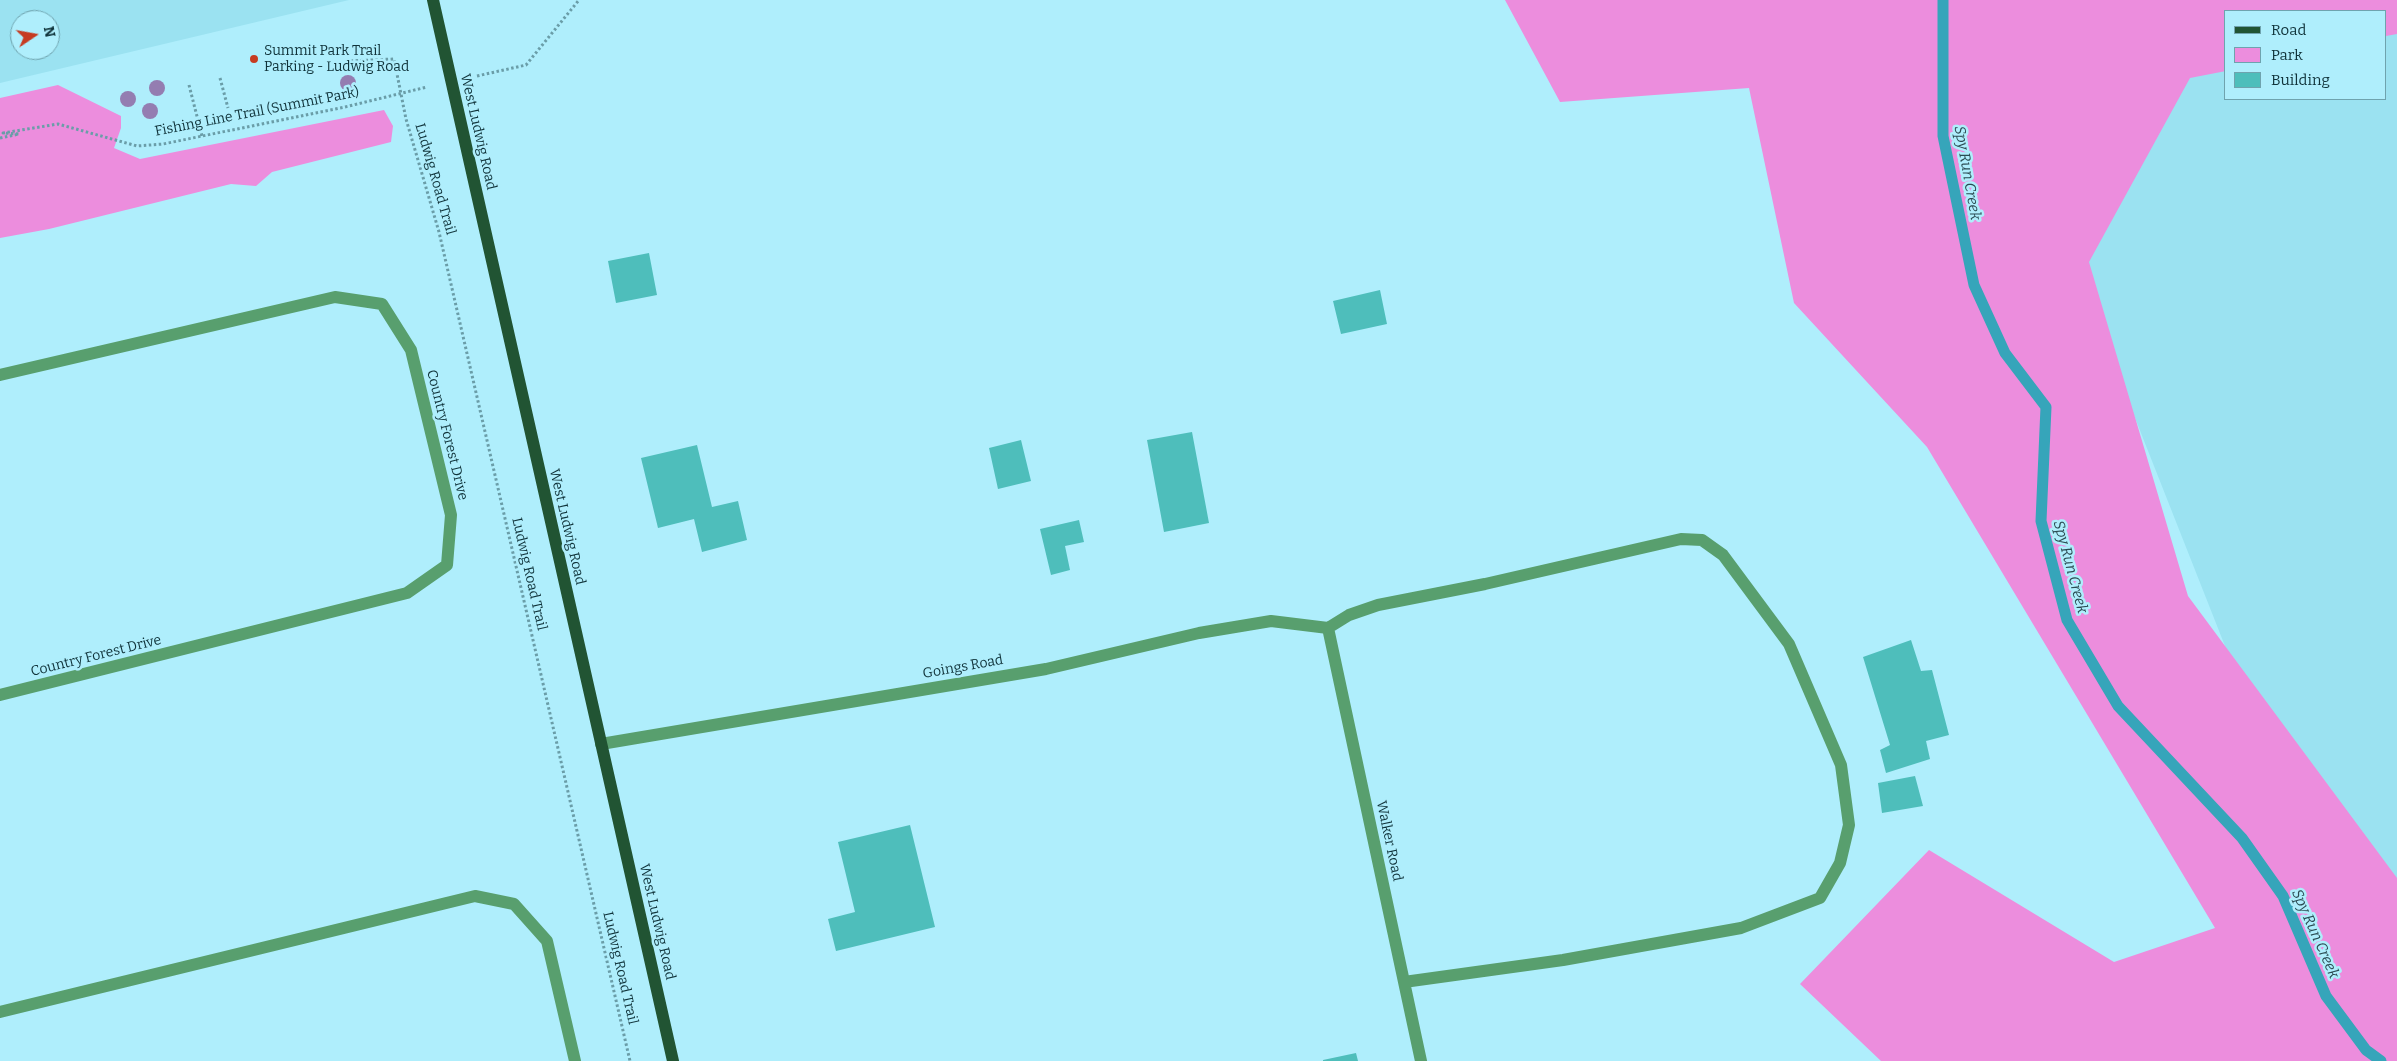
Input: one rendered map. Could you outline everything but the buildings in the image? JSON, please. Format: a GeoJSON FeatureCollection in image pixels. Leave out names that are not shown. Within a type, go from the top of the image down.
{"type":"FeatureCollection","features":[{"type":"Feature","properties":{"kind":"main road","name":"West Ludwig Road"},"geometry":{"type":"LineString","coordinates":[[432,0],[674,1061]]}},
{"type":"Feature","properties":{"kind":"street","name":"Country Forest Drive"},"geometry":{"type":"LineString","coordinates":[[0,376],[335,297],[382,304],[411,350],[451,515],[447,565],[407,593],[0,695]]}},
{"type":"Feature","properties":{"kind":"street"},"geometry":{"type":"LineString","coordinates":[[1328,628],[1349,615],[1378,605],[1485,584],[1681,538],[1702,540],[1723,555],[1789,644],[1841,765],[1849,825],[1840,863],[1820,898],[1741,928],[1563,960],[1404,982]]}},
{"type":"Feature","properties":{"kind":"street","name":"Goings Road"},"geometry":{"type":"LineString","coordinates":[[601,744],[1046,668],[1199,633],[1271,621],[1328,628]]}},
{"type":"Feature","properties":{"kind":"street","name":"Walker Road"},"geometry":{"type":"LineString","coordinates":[[1328,628],[1421,1061]]}},
{"type":"Feature","properties":{"kind":"street"},"geometry":{"type":"LineString","coordinates":[[0,1012],[475,896],[514,904],[547,941],[575,1061]]}},
{"type":"Feature","properties":{"kind":"path"},"geometry":{"type":"LineString","coordinates":[[472,77],[526,65],[579,0]]}},
{"type":"Feature","properties":{"kind":"path","name":"Ludwig Road Trail"},"geometry":{"type":"LineString","coordinates":[[345,49],[348,61],[394,59],[401,92],[439,232],[630,1061]]}},
{"type":"Feature","properties":{"kind":"path"},"geometry":{"type":"LineString","coordinates":[[220,78],[228,108]]}},
{"type":"Feature","properties":{"kind":"path"},"geometry":{"type":"LineString","coordinates":[[189,85],[202,136]]}},
{"type":"Feature","properties":{"kind":"path","name":"Fishing Line Trail (Summit Park)"},"geometry":{"type":"LineString","coordinates":[[0,138],[19,134],[3,133],[58,124],[137,146],[163,144],[345,107],[401,92],[433,86]]}},
{"type":"Feature","properties":{"kind":"shaded area"},"geometry":{"type":"Polygon","coordinates":[[[0,0],[349,0],[0,83],[0,0]]]}},
{"type":"Feature","properties":{"kind":"shaded area"},"geometry":{"type":"Polygon","coordinates":[[[2002,0],[2397,0],[2397,910],[2238,679],[2040,177],[2002,0]]]}},
{"type":"Feature","properties":{"kind":"green space"},"geometry":{"type":"Polygon","coordinates":[[[1505,0],[2397,0],[2397,34],[2387,36],[2387,10],[2224,10],[2224,71],[2190,78],[2089,262],[2188,596],[2397,878],[2397,1061],[1881,1061],[1800,984],[1929,850],[2114,962],[2215,928],[1927,447],[1794,303],[1749,88],[1560,102],[1505,0]]]}},
{"type":"Feature","properties":{"kind":"green space"},"geometry":{"type":"Polygon","coordinates":[[[58,85],[121,116],[121,128],[114,148],[140,159],[384,110],[393,126],[391,142],[272,172],[256,186],[231,184],[49,229],[0,238],[0,98],[58,85]]]}},
{"type":"Feature","properties":{"kind":"waterway","name":"Spy Run Creek"},"geometry":{"type":"LineString","coordinates":[[1943,0],[1943,136],[1974,285],[2005,353],[2046,407],[2041,521],[2067,620],[2118,706],[2242,838],[2283,896],[2326,996],[2366,1050],[2381,1061]]}},
{"type":"Feature","properties":{"kind":"place","name":"Summit Park Trail Parking - Ludwig Road"},"geometry":{"type":"Point","coordinates":[254,59]}}]}
